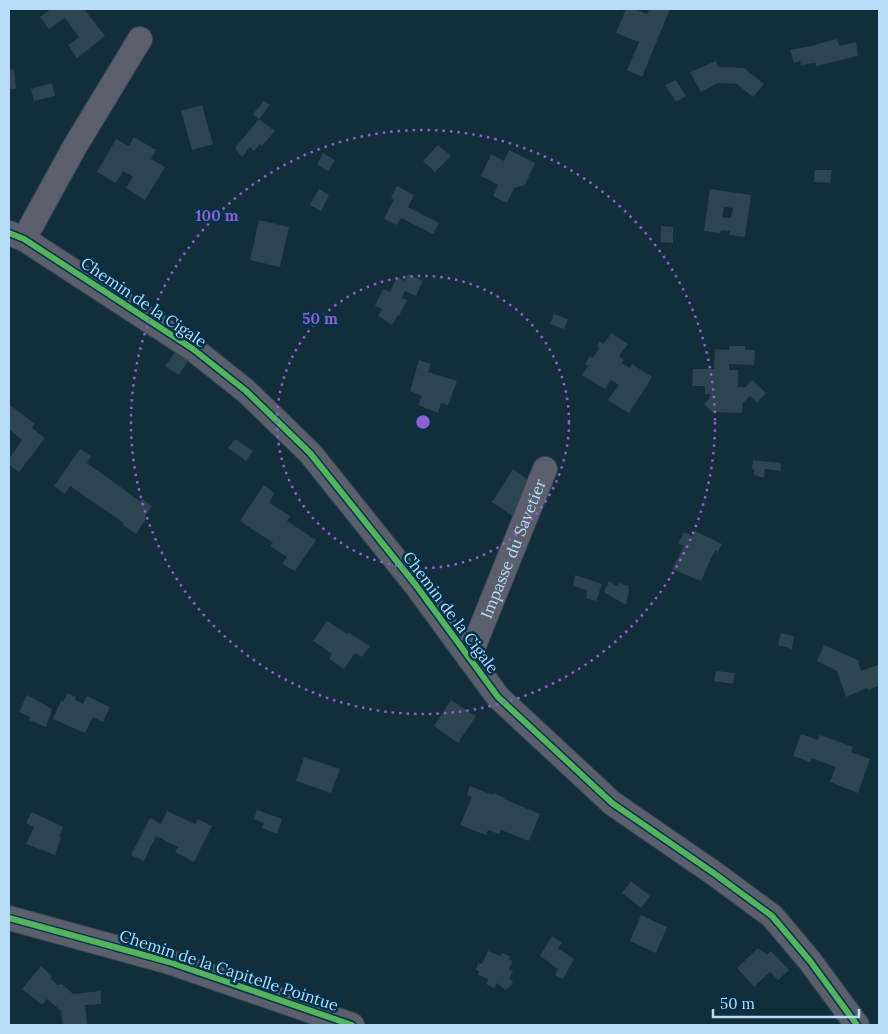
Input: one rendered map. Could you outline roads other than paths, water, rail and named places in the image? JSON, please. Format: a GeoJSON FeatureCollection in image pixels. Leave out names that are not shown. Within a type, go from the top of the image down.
{"type":"FeatureCollection","features":[{"type":"Feature","properties":{"kind":"street"},"geometry":{"type":"LineString","coordinates":[[17,236],[74,148],[140,39]]}},
{"type":"Feature","properties":{"kind":"street","name":"Chemin de la Cigale"},"geometry":{"type":"LineString","coordinates":[[17,236],[193,349],[260,405],[310,452],[415,584],[498,698],[612,803],[772,916],[810,961],[857,1025]]}},
{"type":"Feature","properties":{"kind":"street","name":"Impasse du Savetier"},"geometry":{"type":"LineString","coordinates":[[469,658],[545,469]]}},
{"type":"Feature","properties":{"kind":"street","name":"Chemin de la Capitelle Pointue"},"geometry":{"type":"LineString","coordinates":[[9,918],[169,962],[352,1025]]}}]}
